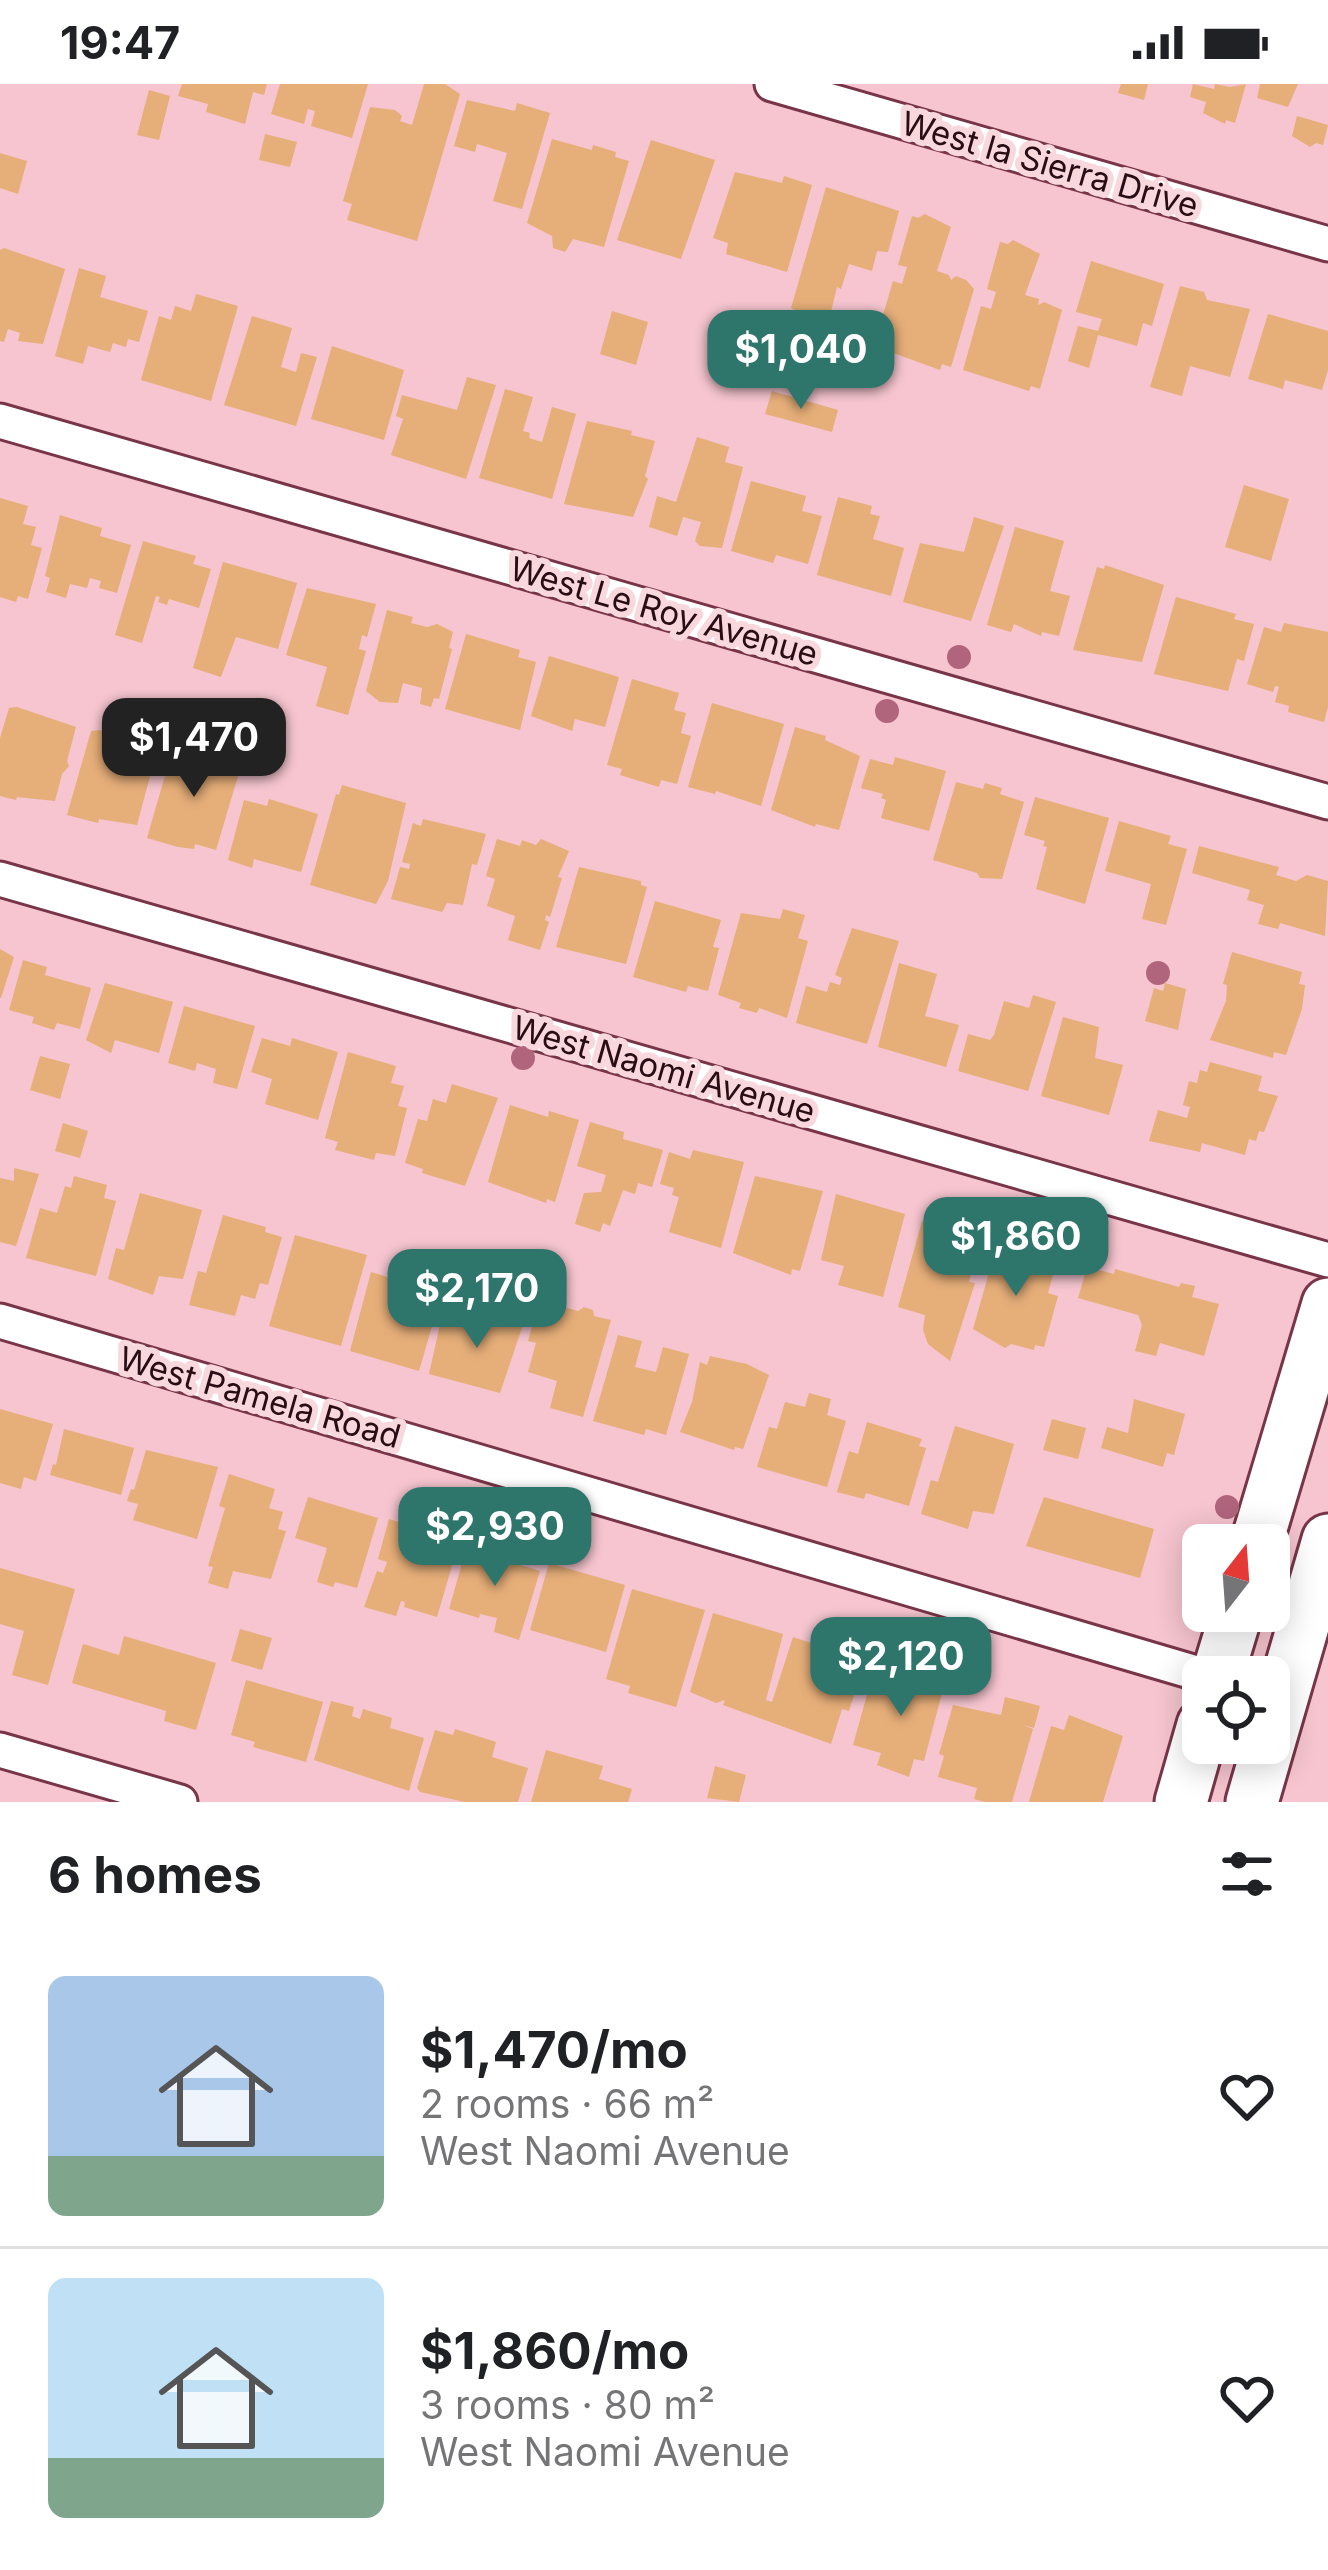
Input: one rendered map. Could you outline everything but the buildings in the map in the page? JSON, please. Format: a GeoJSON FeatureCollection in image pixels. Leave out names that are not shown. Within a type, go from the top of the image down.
{"type":"FeatureCollection","features":[{"type":"Feature","properties":{"kind":"main road"},"geometry":{"type":"LineString","coordinates":[[1262,1524],[1328,1304]]}},
{"type":"Feature","properties":{"kind":"main road"},"geometry":{"type":"LineString","coordinates":[[1289,1656],[1328,1540]]}},
{"type":"Feature","properties":{"kind":"main road"},"geometry":{"type":"LineString","coordinates":[[1181,1802],[1192,1764]]}},
{"type":"Feature","properties":{"kind":"main road"},"geometry":{"type":"LineString","coordinates":[[1252,1802],[1261,1764]]}},
{"type":"Feature","properties":{"kind":"street","name":"West la Sierra Drive"},"geometry":{"type":"LineString","coordinates":[[772,84],[1328,244]]}},
{"type":"Feature","properties":{"kind":"street","name":"West Le Roy Avenue"},"geometry":{"type":"LineString","coordinates":[[0,421],[1328,802]]}},
{"type":"Feature","properties":{"kind":"street","name":"West Naomi Avenue"},"geometry":{"type":"LineString","coordinates":[[0,879],[1328,1259]]}},
{"type":"Feature","properties":{"kind":"street","name":"West Pamela Road"},"geometry":{"type":"LineString","coordinates":[[0,1321],[1182,1668]]}},
{"type":"Feature","properties":{"kind":"street"},"geometry":{"type":"LineString","coordinates":[[0,1750],[180,1802]]}}]}
